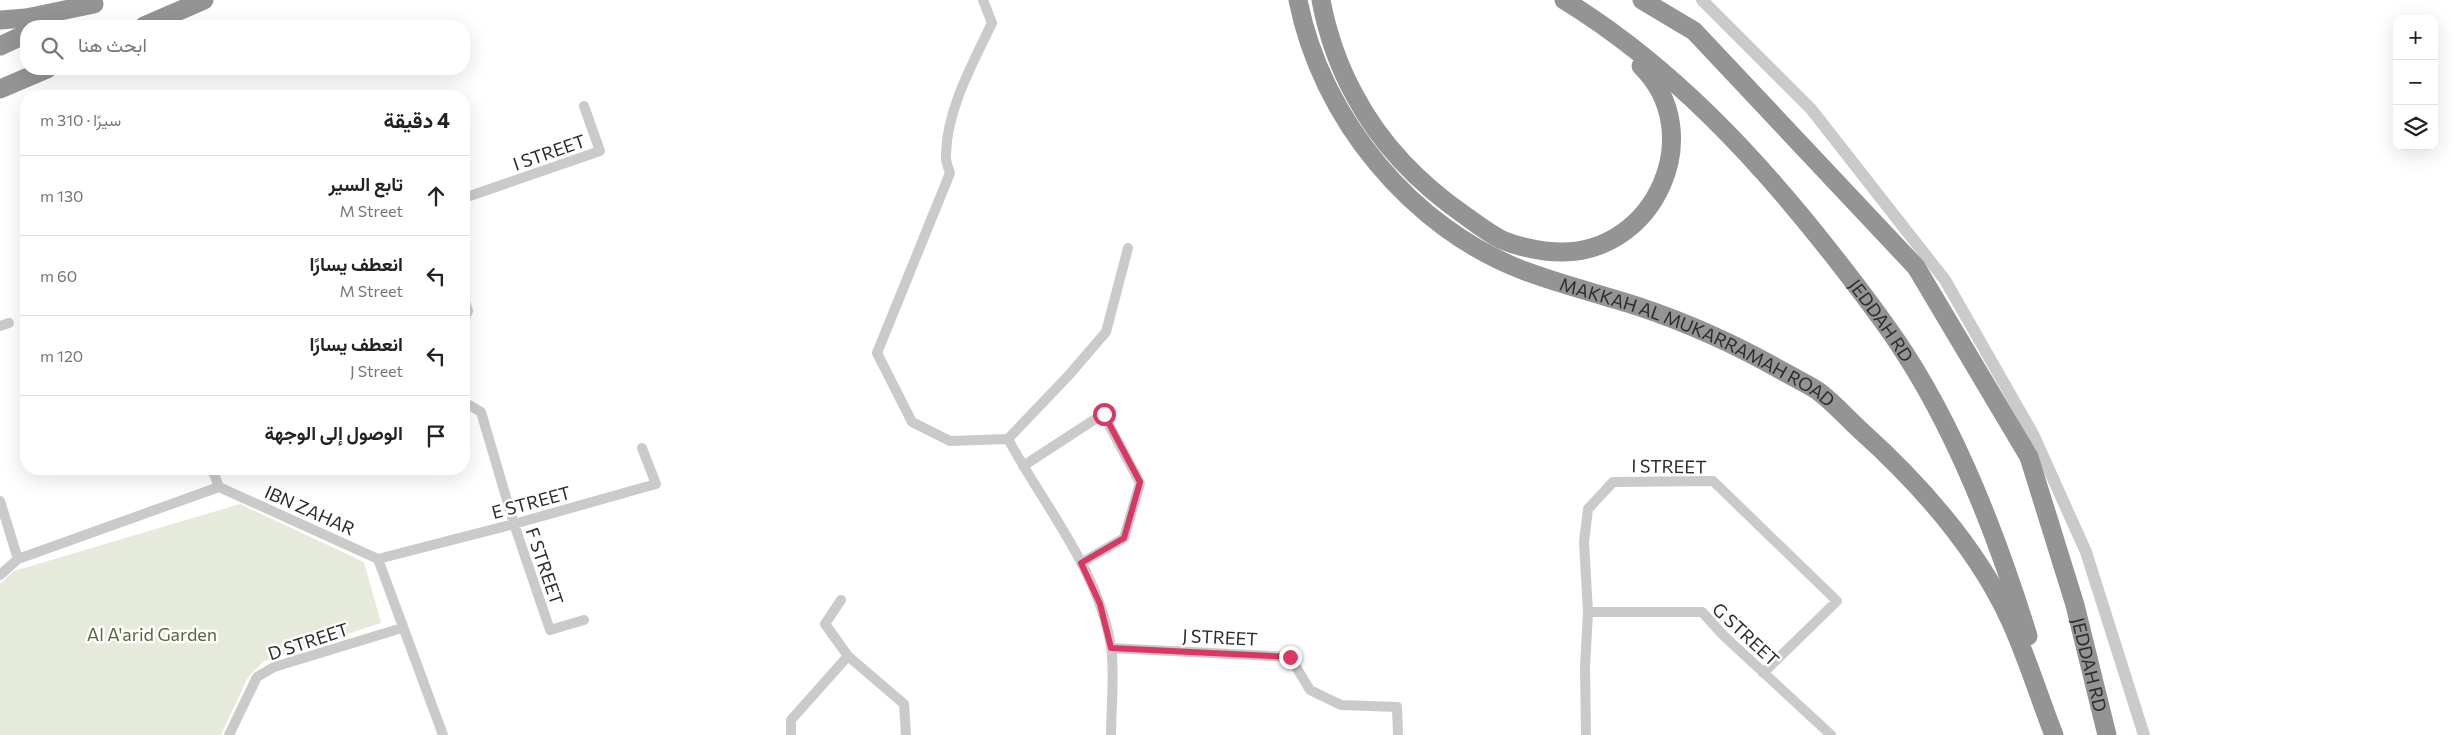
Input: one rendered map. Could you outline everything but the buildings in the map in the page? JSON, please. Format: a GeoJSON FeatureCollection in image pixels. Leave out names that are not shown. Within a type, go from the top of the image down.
{"type":"FeatureCollection","features":[{"type":"Feature","properties":{"kind":"highway"},"geometry":{"type":"LineString","coordinates":[[158,20],[204,0]]}},
{"type":"Feature","properties":{"kind":"highway","name":"MAKKAH AL MUKARRAMAH ROAD"},"geometry":{"type":"LineString","coordinates":[[1298,0],[1320,71],[1346,119],[1380,168],[1425,211],[1475,248],[1524,271],[1647,310],[1701,330],[1758,357],[1818,392],[1888,455],[1933,502],[1979,567],[2010,619],[2054,735]]}},
{"type":"Feature","properties":{"kind":"highway","name":"MAKKAH AL MUKARRAMAH ROAD"},"geometry":{"type":"LineString","coordinates":[[1320,0],[1338,58],[1355,96],[1377,130],[1407,166],[1436,196],[1502,240],[1539,249],[1562,252],[1588,248],[1618,237],[1640,218],[1658,194],[1670,166],[1672,130],[1667,102],[1652,77],[1592,17]]}},
{"type":"Feature","properties":{"kind":"highway","name":"JEDDAH RD"},"geometry":{"type":"LineString","coordinates":[[1564,0],[1592,17],[1674,81],[1728,132],[1796,208],[1904,353],[1946,428],[1983,508],[2015,593],[2058,735]]}},
{"type":"Feature","properties":{"kind":"highway","name":"JEDDAH RD"},"geometry":{"type":"LineString","coordinates":[[1642,0],[1694,32],[1916,267],[2029,457],[2075,604],[2107,735]]}},
{"type":"Feature","properties":{"kind":"highway"},"geometry":{"type":"LineString","coordinates":[[1665,0],[1694,32]]}},
{"type":"Feature","properties":{"kind":"highway"},"geometry":{"type":"LineString","coordinates":[[0,20],[26,18],[99,2]]}},
{"type":"Feature","properties":{"kind":"highway"},"geometry":{"type":"LineString","coordinates":[[58,20],[99,2]]}},
{"type":"Feature","properties":{"kind":"highway"},"geometry":{"type":"LineString","coordinates":[[0,46],[20,37]]}},
{"type":"Feature","properties":{"kind":"highway"},"geometry":{"type":"LineString","coordinates":[[0,89],[33,75]]}},
{"type":"Feature","properties":{"kind":"street"},"geometry":{"type":"LineString","coordinates":[[983,0],[992,22],[965,80],[951,125],[945,156],[950,173],[877,353],[912,422],[950,440],[1008,439],[1069,375],[1106,332],[1128,248]]}},
{"type":"Feature","properties":{"kind":"street"},"geometry":{"type":"LineString","coordinates":[[1702,0],[1811,109],[1945,280],[2033,434],[2086,552],[2144,735]]}},
{"type":"Feature","properties":{"kind":"street","name":"I STREET"},"geometry":{"type":"LineString","coordinates":[[470,196],[600,151],[584,106]]}},
{"type":"Feature","properties":{"kind":"street","name":"F STREET"},"geometry":{"type":"LineString","coordinates":[[470,406],[480,412],[514,524],[550,630],[584,620]]}},
{"type":"Feature","properties":{"kind":"street"},"geometry":{"type":"LineString","coordinates":[[1023,466],[1104,414],[1140,482],[1124,538],[1081,563]]}},
{"type":"Feature","properties":{"kind":"street"},"geometry":{"type":"LineString","coordinates":[[1008,439],[1081,563],[1100,604],[1111,648],[1111,735]]}},
{"type":"Feature","properties":{"kind":"street","name":"E STREET"},"geometry":{"type":"LineString","coordinates":[[378,559],[514,524],[656,484],[642,448]]}},
{"type":"Feature","properties":{"kind":"street"},"geometry":{"type":"LineString","coordinates":[[0,575],[18,560],[219,487],[214,475]]}},
{"type":"Feature","properties":{"kind":"street","name":"I STREET"},"geometry":{"type":"LineString","coordinates":[[1586,735],[1585,667],[1588,612],[1584,542],[1588,509],[1614,482],[1713,481],[1837,601],[1763,673]]}},
{"type":"Feature","properties":{"kind":"street","name":"IBN ZAHAR"},"geometry":{"type":"LineString","coordinates":[[219,487],[378,559]]}},
{"type":"Feature","properties":{"kind":"street"},"geometry":{"type":"LineString","coordinates":[[0,500],[18,560]]}},
{"type":"Feature","properties":{"kind":"street"},"geometry":{"type":"LineString","coordinates":[[378,559],[443,735]]}},
{"type":"Feature","properties":{"kind":"street"},"geometry":{"type":"LineString","coordinates":[[841,600],[825,624],[848,656],[904,704],[906,735]]}},
{"type":"Feature","properties":{"kind":"street","name":"G STREET"},"geometry":{"type":"LineString","coordinates":[[1588,612],[1702,612],[1724,636],[1831,735]]}},
{"type":"Feature","properties":{"kind":"street","name":"D STREET"},"geometry":{"type":"LineString","coordinates":[[229,735],[257,677],[274,667],[402,628]]}},
{"type":"Feature","properties":{"kind":"street","name":"J STREET"},"geometry":{"type":"LineString","coordinates":[[1111,648],[1290,657],[1310,690],[1341,705],[1397,707],[1398,735]]}},
{"type":"Feature","properties":{"kind":"street"},"geometry":{"type":"LineString","coordinates":[[791,735],[791,720],[848,656]]}},
{"type":"Feature","properties":{"kind":"green space","name":"Al A'arid Garden"},"geometry":{"type":"Polygon","coordinates":[[[240,504],[364,562],[381,623],[264,661],[248,677],[221,735],[0,735],[0,584],[14,571],[240,504]]]}},
{"type":"Feature","properties":{"kind":"route"},"geometry":{"type":"LineString","coordinates":[[1104,414],[1140,482],[1124,538],[1081,563],[1100,604],[1111,648],[1290,657]]}}]}
